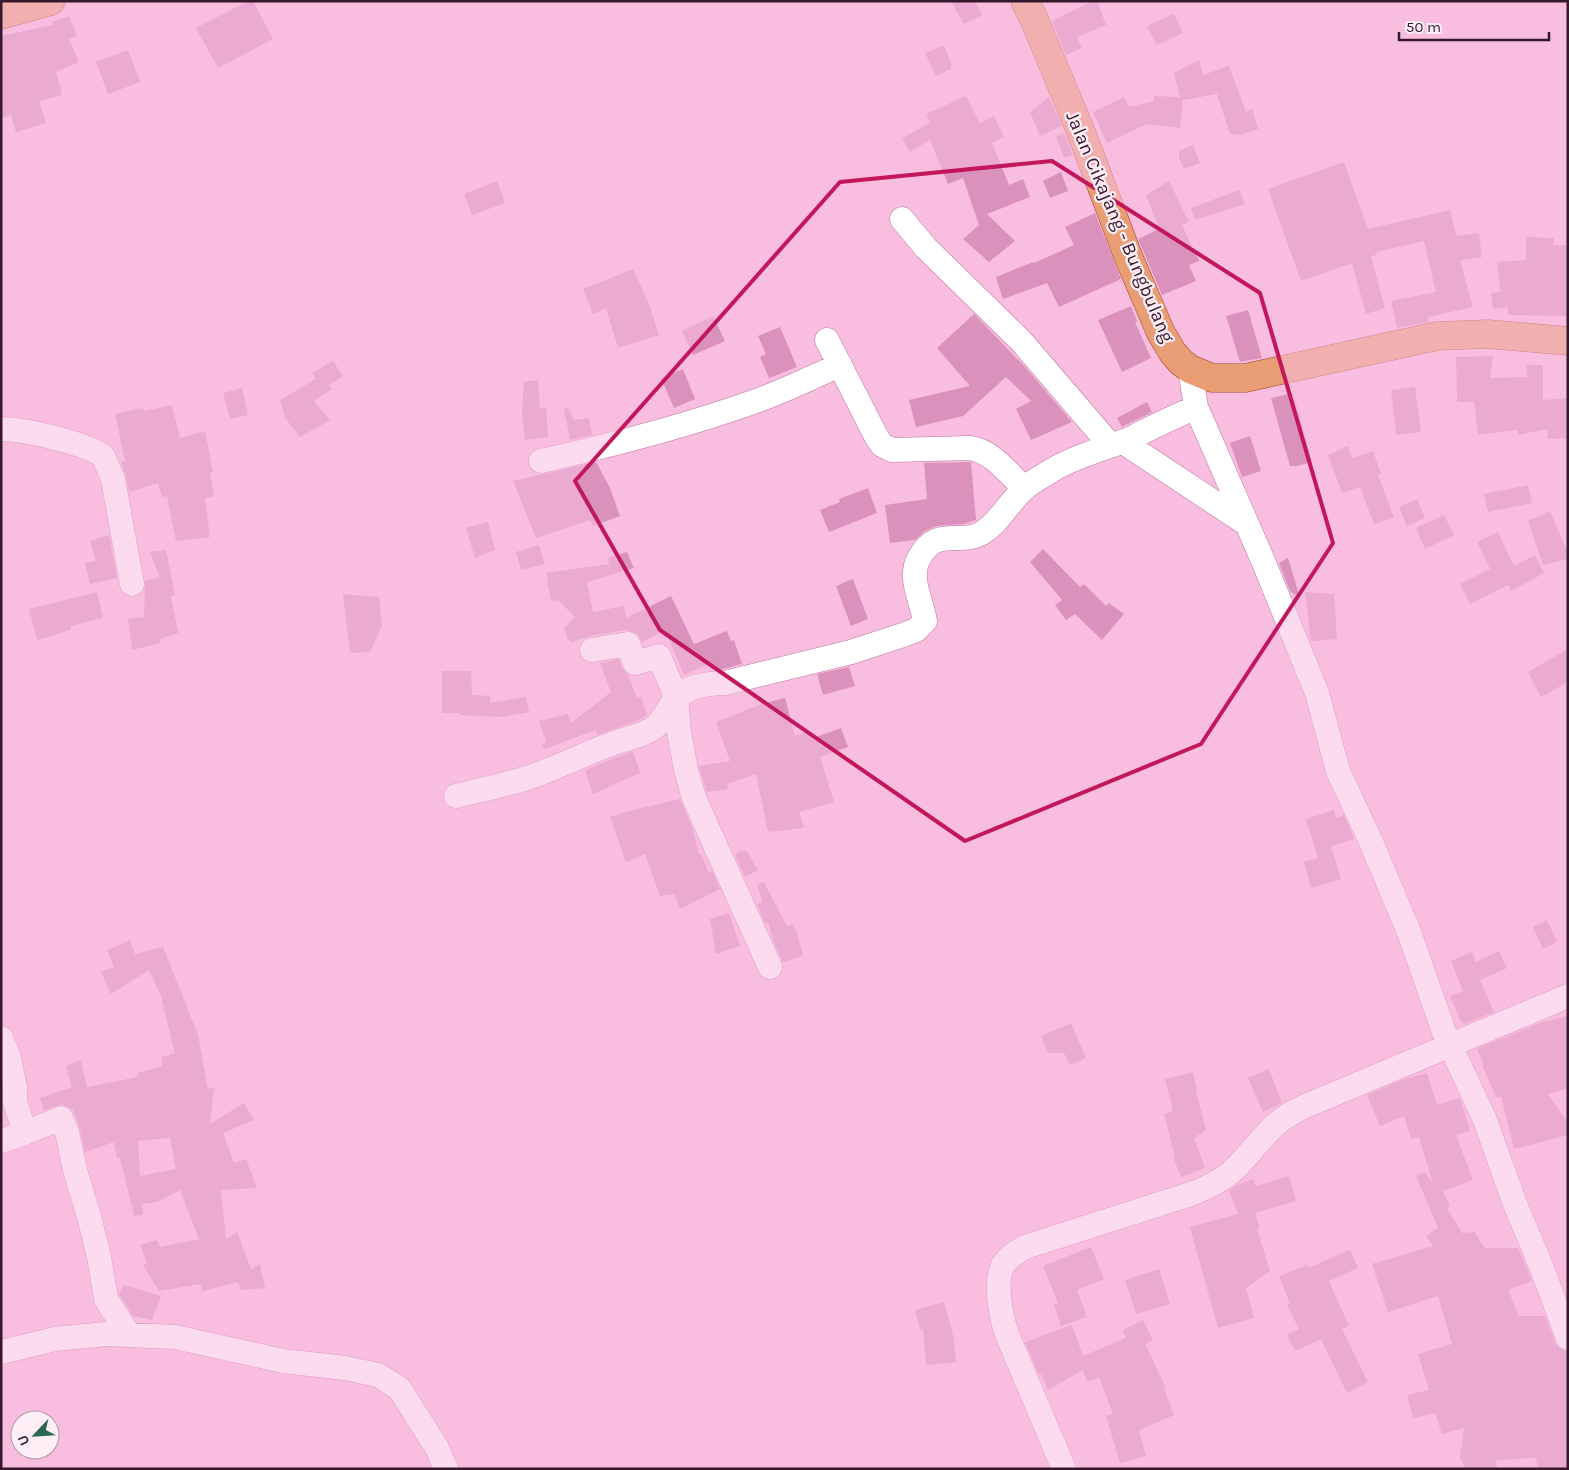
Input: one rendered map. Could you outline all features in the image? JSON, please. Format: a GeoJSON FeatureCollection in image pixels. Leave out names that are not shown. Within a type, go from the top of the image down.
{"type":"FeatureCollection","features":[{"type":"Feature","properties":{"kind":"main road","name":"Jalan Cikajang - Bungbulang"},"geometry":{"type":"LineString","coordinates":[[1026,1],[1056,71],[1128,256],[1161,333],[1173,353],[1190,369],[1212,378],[1245,378],[1272,374],[1437,336],[1488,334],[1568,341]]}},
{"type":"Feature","properties":{"kind":"main road"},"geometry":{"type":"LineString","coordinates":[[1,14],[47,2]]}},
{"type":"Feature","properties":{"kind":"street"},"geometry":{"type":"LineString","coordinates":[[902,219],[926,248],[1022,342],[1117,444],[1247,524]]}},
{"type":"Feature","properties":{"kind":"street"},"geometry":{"type":"LineString","coordinates":[[827,340],[876,436],[886,448],[892,450],[970,448],[980,450],[988,454],[1024,488]]}},
{"type":"Feature","properties":{"kind":"street"},"geometry":{"type":"LineString","coordinates":[[541,461],[592,450],[722,413],[759,401],[840,365]]}},
{"type":"Feature","properties":{"kind":"street"},"geometry":{"type":"LineString","coordinates":[[1190,369],[1196,407],[1317,693],[1338,771],[1371,842],[1409,932],[1444,1032],[1485,1120],[1515,1204],[1568,1338]]}},
{"type":"Feature","properties":{"kind":"street"},"geometry":{"type":"LineString","coordinates":[[456,796],[527,778],[608,745],[638,736],[654,728],[676,697],[692,688],[725,683],[851,652],[916,630],[925,621],[917,591],[915,569],[924,549],[934,541],[951,537],[972,538],[984,532],[1024,488],[1047,472],[1117,444],[1196,407]]}},
{"type":"Feature","properties":{"kind":"street"},"geometry":{"type":"LineString","coordinates":[[1,429],[13,429],[81,445],[103,456],[113,479],[132,584]]}},
{"type":"Feature","properties":{"kind":"street"},"geometry":{"type":"LineString","coordinates":[[592,650],[628,644],[635,663],[659,656],[676,697],[679,732],[686,770],[694,798],[770,967]]}},
{"type":"Feature","properties":{"kind":"street"},"geometry":{"type":"LineString","coordinates":[[1064,1469],[1006,1332],[1000,1312],[999,1280],[1003,1265],[1012,1255],[1025,1247],[1191,1194],[1210,1186],[1228,1175],[1238,1166],[1274,1126],[1288,1115],[1303,1107],[1568,996]]}},
{"type":"Feature","properties":{"kind":"street"},"geometry":{"type":"LineString","coordinates":[[1,1038],[9,1058],[15,1088],[15,1102],[24,1133]]}},
{"type":"Feature","properties":{"kind":"street"},"geometry":{"type":"LineString","coordinates":[[1,1141],[61,1118],[67,1132],[75,1170],[90,1220],[106,1299],[129,1335]]}},
{"type":"Feature","properties":{"kind":"street"},"geometry":{"type":"LineString","coordinates":[[1,1352],[55,1338],[106,1334],[175,1337],[284,1361],[345,1368],[378,1375],[399,1388],[437,1448],[446,1469]]}},
{"type":"Feature","properties":{"kind":"highlighted area"},"geometry":{"type":"Polygon","coordinates":[[[1052,161],[1260,293],[1333,543],[1201,744],[965,841],[660,630],[575,481],[840,182],[1052,161]]]}},
{"type":"Feature","properties":{"kind":"building"},"geometry":{"type":"Polygon","coordinates":[[[248,1],[253,1],[273,39],[218,68],[196,28],[248,1]]]}},
{"type":"Feature","properties":{"kind":"building"},"geometry":{"type":"Polygon","coordinates":[[[951,1],[975,1],[982,15],[964,24],[951,1]]]}},
{"type":"Feature","properties":{"kind":"building"},"geometry":{"type":"Polygon","coordinates":[[[1093,1],[1097,1],[1106,25],[1077,37],[1082,48],[1066,55],[1052,21],[1093,1]]]}},
{"type":"Feature","properties":{"kind":"building"},"geometry":{"type":"Polygon","coordinates":[[[1174,14],[1183,33],[1157,45],[1147,26],[1174,14]]]}},
{"type":"Feature","properties":{"kind":"building"},"geometry":{"type":"Polygon","coordinates":[[[69,16],[77,36],[69,39],[79,62],[56,72],[62,95],[39,101],[46,123],[16,132],[11,115],[1,118],[1,36],[53,25],[52,22],[69,16]]]}},
{"type":"Feature","properties":{"kind":"building"},"geometry":{"type":"Polygon","coordinates":[[[944,45],[951,63],[951,69],[936,76],[925,53],[944,45]]]}},
{"type":"Feature","properties":{"kind":"building"},"geometry":{"type":"Polygon","coordinates":[[[128,50],[140,82],[108,94],[96,62],[128,50]]]}},
{"type":"Feature","properties":{"kind":"building"},"geometry":{"type":"Polygon","coordinates":[[[1199,60],[1203,75],[1229,66],[1246,112],[1252,109],[1258,129],[1240,135],[1230,134],[1217,94],[1183,100],[1180,128],[1147,124],[1107,143],[1093,112],[1124,97],[1129,107],[1154,101],[1154,96],[1180,97],[1174,73],[1199,60]]]}},
{"type":"Feature","properties":{"kind":"building"},"geometry":{"type":"Polygon","coordinates":[[[966,96],[980,123],[994,116],[1004,137],[992,143],[1009,185],[1023,179],[1030,197],[987,214],[1015,241],[989,262],[963,239],[979,225],[963,178],[948,184],[930,140],[910,152],[902,138],[930,123],[926,114],[966,96]]]}},
{"type":"Feature","properties":{"kind":"building"},"geometry":{"type":"Polygon","coordinates":[[[1049,97],[1062,126],[1040,136],[1030,112],[1049,97]]]}},
{"type":"Feature","properties":{"kind":"building"},"geometry":{"type":"Polygon","coordinates":[[[1064,133],[1073,155],[1064,158],[1056,136],[1064,133]]]}},
{"type":"Feature","properties":{"kind":"building"},"geometry":{"type":"Polygon","coordinates":[[[1193,145],[1200,163],[1184,169],[1179,158],[1179,151],[1193,145]]]}},
{"type":"Feature","properties":{"kind":"building"},"geometry":{"type":"Polygon","coordinates":[[[1344,162],[1368,229],[1450,210],[1456,236],[1479,233],[1482,257],[1460,260],[1473,307],[1428,317],[1429,322],[1397,328],[1391,301],[1436,292],[1424,241],[1377,252],[1377,254],[1371,257],[1385,308],[1366,314],[1352,263],[1301,281],[1268,189],[1344,162]]]}},
{"type":"Feature","properties":{"kind":"building"},"geometry":{"type":"Polygon","coordinates":[[[1061,172],[1068,191],[1050,198],[1043,181],[1061,172]]]}},
{"type":"Feature","properties":{"kind":"building"},"geometry":{"type":"Polygon","coordinates":[[[497,181],[505,203],[472,215],[464,194],[497,181]]]}},
{"type":"Feature","properties":{"kind":"building"},"geometry":{"type":"Polygon","coordinates":[[[1169,181],[1189,222],[1182,225],[1199,261],[1189,265],[1196,281],[1162,295],[1138,239],[1159,229],[1146,195],[1169,181]]]}},
{"type":"Feature","properties":{"kind":"building"},"geometry":{"type":"Polygon","coordinates":[[[1239,190],[1245,204],[1195,220],[1191,208],[1239,190]]]}},
{"type":"Feature","properties":{"kind":"building"},"geometry":{"type":"Polygon","coordinates":[[[1095,213],[1121,279],[1059,307],[1047,283],[1003,299],[996,277],[1074,245],[1065,227],[1095,213]]]}},
{"type":"Feature","properties":{"kind":"building"},"geometry":{"type":"Polygon","coordinates":[[[1526,237],[1554,238],[1553,245],[1568,245],[1567,316],[1508,315],[1508,307],[1493,309],[1491,293],[1500,292],[1497,262],[1526,260],[1526,237]]]}},
{"type":"Feature","properties":{"kind":"building"},"geometry":{"type":"Polygon","coordinates":[[[633,269],[649,304],[659,335],[618,348],[606,308],[593,314],[583,289],[633,269]]]}},
{"type":"Feature","properties":{"kind":"building"},"geometry":{"type":"Polygon","coordinates":[[[1131,306],[1137,321],[1135,322],[1151,358],[1122,372],[1098,320],[1131,306]]]}},
{"type":"Feature","properties":{"kind":"building"},"geometry":{"type":"Polygon","coordinates":[[[1248,310],[1262,358],[1240,362],[1226,316],[1248,310]]]}},
{"type":"Feature","properties":{"kind":"building"},"geometry":{"type":"Polygon","coordinates":[[[974,314],[1026,368],[1072,422],[1031,440],[1016,409],[1031,401],[1006,377],[963,416],[916,427],[909,400],[970,386],[937,348],[974,314]]]}},
{"type":"Feature","properties":{"kind":"building"},"geometry":{"type":"Polygon","coordinates":[[[713,316],[725,341],[693,355],[682,331],[713,316]]]}},
{"type":"Feature","properties":{"kind":"building"},"geometry":{"type":"Polygon","coordinates":[[[780,327],[797,367],[769,378],[760,357],[766,354],[758,336],[780,327]]]}},
{"type":"Feature","properties":{"kind":"building"},"geometry":{"type":"Polygon","coordinates":[[[1493,356],[1490,378],[1527,377],[1526,365],[1543,365],[1543,400],[1568,398],[1568,438],[1548,439],[1547,429],[1518,435],[1517,430],[1478,435],[1474,402],[1457,402],[1456,357],[1493,356]]]}},
{"type":"Feature","properties":{"kind":"building"},"geometry":{"type":"Polygon","coordinates":[[[333,361],[343,376],[329,385],[332,389],[314,401],[330,420],[300,437],[285,418],[280,400],[316,379],[312,373],[333,361]]]}},
{"type":"Feature","properties":{"kind":"building"},"geometry":{"type":"Polygon","coordinates":[[[683,369],[695,399],[674,408],[661,378],[683,369]]]}},
{"type":"Feature","properties":{"kind":"building"},"geometry":{"type":"Polygon","coordinates":[[[538,380],[540,408],[546,407],[548,437],[525,440],[522,413],[524,382],[538,380]]]}},
{"type":"Feature","properties":{"kind":"building"},"geometry":{"type":"Polygon","coordinates":[[[1415,387],[1421,432],[1396,435],[1391,390],[1415,387]]]}},
{"type":"Feature","properties":{"kind":"building"},"geometry":{"type":"Polygon","coordinates":[[[242,388],[248,415],[230,419],[223,393],[242,388]]]}},
{"type":"Feature","properties":{"kind":"building"},"geometry":{"type":"Polygon","coordinates":[[[1293,393],[1312,462],[1297,466],[1290,466],[1271,398],[1293,393]]]}},
{"type":"Feature","properties":{"kind":"building"},"geometry":{"type":"Polygon","coordinates":[[[1147,402],[1152,412],[1122,427],[1117,418],[1147,402]]]}},
{"type":"Feature","properties":{"kind":"building"},"geometry":{"type":"Polygon","coordinates":[[[172,405],[180,438],[205,431],[213,472],[210,472],[214,496],[205,498],[210,537],[176,541],[167,496],[162,497],[158,483],[129,492],[121,462],[125,461],[115,414],[143,408],[144,411],[172,405]]]}},
{"type":"Feature","properties":{"kind":"building"},"geometry":{"type":"Polygon","coordinates":[[[567,407],[574,420],[589,418],[592,435],[570,440],[564,409],[567,407]]]}},
{"type":"Feature","properties":{"kind":"building"},"geometry":{"type":"Polygon","coordinates":[[[1250,436],[1261,471],[1242,477],[1230,443],[1250,436]]]}},
{"type":"Feature","properties":{"kind":"building"},"geometry":{"type":"Polygon","coordinates":[[[1348,446],[1352,458],[1373,451],[1381,474],[1378,475],[1394,518],[1374,524],[1360,487],[1342,493],[1328,455],[1348,446]]]}},
{"type":"Feature","properties":{"kind":"building"},"geometry":{"type":"Polygon","coordinates":[[[596,462],[610,488],[620,516],[593,526],[590,520],[536,538],[513,481],[596,462]]]}},
{"type":"Feature","properties":{"kind":"building"},"geometry":{"type":"Polygon","coordinates":[[[971,462],[976,520],[964,524],[936,526],[925,531],[915,540],[890,543],[885,505],[927,499],[924,463],[971,462]]]}},
{"type":"Feature","properties":{"kind":"building"},"geometry":{"type":"Polygon","coordinates":[[[1528,485],[1532,503],[1488,512],[1484,494],[1528,485]]]}},
{"type":"Feature","properties":{"kind":"building"},"geometry":{"type":"Polygon","coordinates":[[[868,488],[877,513],[829,532],[820,510],[840,502],[839,499],[868,488]]]}},
{"type":"Feature","properties":{"kind":"building"},"geometry":{"type":"Polygon","coordinates":[[[1417,499],[1425,518],[1407,526],[1399,507],[1417,499]]]}},
{"type":"Feature","properties":{"kind":"building"},"geometry":{"type":"Polygon","coordinates":[[[1550,511],[1568,553],[1568,559],[1543,565],[1528,521],[1550,511]]]}},
{"type":"Feature","properties":{"kind":"building"},"geometry":{"type":"Polygon","coordinates":[[[1444,515],[1454,535],[1425,549],[1416,528],[1444,515]]]}},
{"type":"Feature","properties":{"kind":"building"},"geometry":{"type":"Polygon","coordinates":[[[488,522],[495,550],[475,558],[466,528],[488,522]]]}},
{"type":"Feature","properties":{"kind":"building"},"geometry":{"type":"Polygon","coordinates":[[[1498,532],[1514,566],[1535,555],[1544,573],[1511,591],[1508,585],[1470,604],[1460,584],[1490,569],[1477,542],[1498,532]]]}},
{"type":"Feature","properties":{"kind":"building"},"geometry":{"type":"Polygon","coordinates":[[[109,535],[117,578],[90,584],[85,563],[96,561],[90,541],[109,535]]]}},
{"type":"Feature","properties":{"kind":"building"},"geometry":{"type":"Polygon","coordinates":[[[539,545],[545,564],[521,570],[516,552],[539,545]]]}},
{"type":"Feature","properties":{"kind":"building"},"geometry":{"type":"Polygon","coordinates":[[[1043,549],[1080,587],[1084,584],[1106,606],[1109,603],[1124,614],[1102,640],[1075,614],[1066,620],[1055,605],[1062,600],[1030,562],[1043,549]]]}},
{"type":"Feature","properties":{"kind":"building"},"geometry":{"type":"Polygon","coordinates":[[[166,550],[175,595],[171,596],[178,633],[160,639],[161,643],[132,650],[128,619],[144,617],[145,580],[160,578],[150,552],[166,550]]]}},
{"type":"Feature","properties":{"kind":"building"},"geometry":{"type":"Polygon","coordinates":[[[627,552],[634,568],[587,582],[593,612],[624,606],[626,618],[671,596],[694,644],[727,631],[731,641],[734,640],[742,664],[714,670],[711,663],[684,675],[665,630],[642,642],[637,634],[626,630],[590,636],[572,642],[567,638],[564,628],[575,617],[558,600],[551,601],[546,573],[609,564],[608,558],[627,552]]]}},
{"type":"Feature","properties":{"kind":"building"},"geometry":{"type":"Polygon","coordinates":[[[1288,558],[1300,598],[1290,591],[1279,563],[1288,558]]]}},
{"type":"Feature","properties":{"kind":"building"},"geometry":{"type":"Polygon","coordinates":[[[853,579],[868,619],[851,626],[836,586],[853,579]]]}},
{"type":"Feature","properties":{"kind":"building"},"geometry":{"type":"Polygon","coordinates":[[[97,592],[103,618],[70,626],[71,630],[37,640],[29,609],[97,592]]]}},
{"type":"Feature","properties":{"kind":"building"},"geometry":{"type":"Polygon","coordinates":[[[1305,592],[1334,594],[1337,639],[1311,641],[1305,592]]]}},
{"type":"Feature","properties":{"kind":"building"},"geometry":{"type":"Polygon","coordinates":[[[343,594],[379,597],[382,626],[370,652],[350,653],[343,594]]]}},
{"type":"Feature","properties":{"kind":"building"},"geometry":{"type":"Polygon","coordinates":[[[1568,649],[1568,682],[1541,697],[1528,672],[1568,649]]]}},
{"type":"Feature","properties":{"kind":"building"},"geometry":{"type":"Polygon","coordinates":[[[619,659],[637,698],[641,696],[647,715],[637,721],[597,735],[596,730],[544,749],[542,746],[546,742],[539,721],[568,714],[571,723],[611,692],[600,663],[619,659]]]}},
{"type":"Feature","properties":{"kind":"building"},"geometry":{"type":"Polygon","coordinates":[[[849,667],[855,686],[823,695],[817,674],[849,667]]]}},
{"type":"Feature","properties":{"kind":"building"},"geometry":{"type":"Polygon","coordinates":[[[442,671],[471,671],[472,695],[490,696],[490,703],[526,697],[529,712],[501,717],[442,713],[442,671]]]}},
{"type":"Feature","properties":{"kind":"building"},"geometry":{"type":"Polygon","coordinates":[[[785,698],[795,736],[810,731],[813,738],[841,728],[848,747],[820,757],[834,802],[799,812],[804,828],[768,832],[756,774],[727,784],[728,789],[707,792],[699,766],[730,761],[716,722],[761,704],[785,698]]]}},
{"type":"Feature","properties":{"kind":"building"},"geometry":{"type":"Polygon","coordinates":[[[633,751],[640,773],[593,794],[585,770],[633,751]]]}},
{"type":"Feature","properties":{"kind":"building"},"geometry":{"type":"Polygon","coordinates":[[[680,799],[692,827],[699,855],[701,854],[709,873],[712,871],[720,889],[680,909],[674,894],[660,896],[645,854],[626,862],[610,817],[680,799]]]}},
{"type":"Feature","properties":{"kind":"building"},"geometry":{"type":"Polygon","coordinates":[[[1334,810],[1336,818],[1344,815],[1354,839],[1331,846],[1341,879],[1311,888],[1304,862],[1318,858],[1306,819],[1334,810]]]}},
{"type":"Feature","properties":{"kind":"building"},"geometry":{"type":"Polygon","coordinates":[[[740,851],[747,851],[758,870],[745,877],[735,855],[740,851]]]}},
{"type":"Feature","properties":{"kind":"building"},"geometry":{"type":"Polygon","coordinates":[[[764,882],[787,926],[793,924],[796,929],[803,956],[783,962],[773,940],[768,922],[765,923],[757,904],[762,902],[757,884],[764,882]]]}},
{"type":"Feature","properties":{"kind":"building"},"geometry":{"type":"Polygon","coordinates":[[[729,913],[740,946],[716,954],[710,919],[729,913]]]}},
{"type":"Feature","properties":{"kind":"building"},"geometry":{"type":"Polygon","coordinates":[[[1547,920],[1557,942],[1543,949],[1533,927],[1547,920]]]}},
{"type":"Feature","properties":{"kind":"building"},"geometry":{"type":"Polygon","coordinates":[[[130,940],[135,954],[163,947],[198,1035],[208,1089],[214,1088],[210,1124],[244,1103],[254,1120],[223,1133],[234,1163],[246,1159],[257,1188],[221,1190],[226,1239],[237,1232],[251,1269],[260,1264],[265,1288],[241,1290],[238,1282],[202,1291],[201,1284],[159,1291],[143,1265],[147,1263],[140,1245],[157,1240],[160,1247],[199,1239],[180,1190],[157,1202],[142,1204],[143,1215],[134,1216],[120,1158],[117,1158],[114,1142],[85,1152],[73,1109],[62,1104],[44,1110],[40,1098],[72,1087],[66,1066],[81,1060],[87,1087],[138,1077],[137,1073],[162,1066],[162,1057],[175,1053],[161,996],[149,970],[111,994],[101,972],[114,967],[107,950],[130,940]],[[170,1138],[138,1141],[140,1176],[176,1169],[170,1138]]]}},
{"type":"Feature","properties":{"kind":"building"},"geometry":{"type":"Polygon","coordinates":[[[1499,951],[1507,968],[1480,980],[1494,1012],[1465,1024],[1462,1023],[1450,996],[1463,991],[1451,961],[1472,952],[1476,962],[1499,951]]]}},
{"type":"Feature","properties":{"kind":"building"},"geometry":{"type":"Polygon","coordinates":[[[1568,1016],[1568,1088],[1548,1094],[1568,1123],[1568,1135],[1514,1149],[1501,1096],[1497,1098],[1482,1066],[1484,1065],[1477,1049],[1542,1022],[1568,1016]]]}},
{"type":"Feature","properties":{"kind":"building"},"geometry":{"type":"Polygon","coordinates":[[[1071,1023],[1086,1058],[1070,1065],[1064,1053],[1048,1053],[1041,1036],[1071,1023]]]}},
{"type":"Feature","properties":{"kind":"building"},"geometry":{"type":"Polygon","coordinates":[[[1269,1069],[1282,1103],[1263,1112],[1248,1078],[1269,1069]]]}},
{"type":"Feature","properties":{"kind":"building"},"geometry":{"type":"Polygon","coordinates":[[[1193,1072],[1206,1130],[1194,1138],[1205,1168],[1181,1177],[1173,1157],[1175,1156],[1164,1114],[1173,1111],[1165,1079],[1193,1072]]]}},
{"type":"Feature","properties":{"kind":"building"},"geometry":{"type":"Polygon","coordinates":[[[1427,1073],[1437,1105],[1460,1098],[1470,1131],[1456,1135],[1473,1180],[1443,1191],[1450,1206],[1447,1208],[1462,1233],[1475,1232],[1484,1248],[1518,1248],[1532,1281],[1508,1290],[1519,1316],[1545,1316],[1555,1343],[1560,1349],[1568,1351],[1568,1469],[1538,1469],[1536,1458],[1496,1460],[1497,1469],[1466,1469],[1460,1458],[1464,1428],[1442,1434],[1435,1413],[1413,1418],[1407,1395],[1429,1390],[1418,1354],[1452,1344],[1438,1296],[1388,1312],[1372,1264],[1433,1246],[1426,1236],[1438,1228],[1416,1176],[1425,1172],[1433,1184],[1419,1137],[1411,1139],[1404,1116],[1380,1126],[1367,1095],[1405,1079],[1427,1073]]]}},
{"type":"Feature","properties":{"kind":"building"},"geometry":{"type":"Polygon","coordinates":[[[1289,1176],[1296,1201],[1255,1213],[1260,1229],[1257,1229],[1270,1271],[1246,1288],[1254,1318],[1218,1328],[1190,1227],[1238,1214],[1229,1191],[1237,1185],[1253,1179],[1256,1186],[1289,1176]]]}},
{"type":"Feature","properties":{"kind":"building"},"geometry":{"type":"Polygon","coordinates":[[[1091,1247],[1104,1279],[1077,1290],[1087,1317],[1061,1326],[1054,1305],[1058,1303],[1043,1266],[1091,1247]]]}},
{"type":"Feature","properties":{"kind":"building"},"geometry":{"type":"Polygon","coordinates":[[[1350,1250],[1358,1268],[1329,1281],[1349,1326],[1342,1329],[1368,1382],[1347,1393],[1321,1339],[1295,1351],[1287,1335],[1299,1329],[1287,1305],[1290,1304],[1279,1276],[1307,1265],[1308,1268],[1350,1250]]]}},
{"type":"Feature","properties":{"kind":"building"},"geometry":{"type":"Polygon","coordinates":[[[1159,1269],[1170,1304],[1136,1314],[1125,1280],[1159,1269]]]}},
{"type":"Feature","properties":{"kind":"building"},"geometry":{"type":"Polygon","coordinates":[[[124,1285],[161,1296],[152,1320],[133,1316],[119,1294],[124,1285]]]}},
{"type":"Feature","properties":{"kind":"building"},"geometry":{"type":"Polygon","coordinates":[[[944,1302],[954,1339],[956,1362],[926,1365],[923,1329],[920,1329],[915,1310],[944,1302]]]}},
{"type":"Feature","properties":{"kind":"building"},"geometry":{"type":"Polygon","coordinates":[[[1143,1320],[1153,1340],[1145,1344],[1166,1388],[1164,1389],[1174,1415],[1139,1430],[1146,1456],[1120,1463],[1106,1416],[1113,1414],[1099,1377],[1087,1382],[1083,1370],[1048,1390],[1041,1374],[1039,1375],[1025,1342],[1072,1325],[1083,1356],[1126,1338],[1123,1330],[1143,1320]]]}}]}
